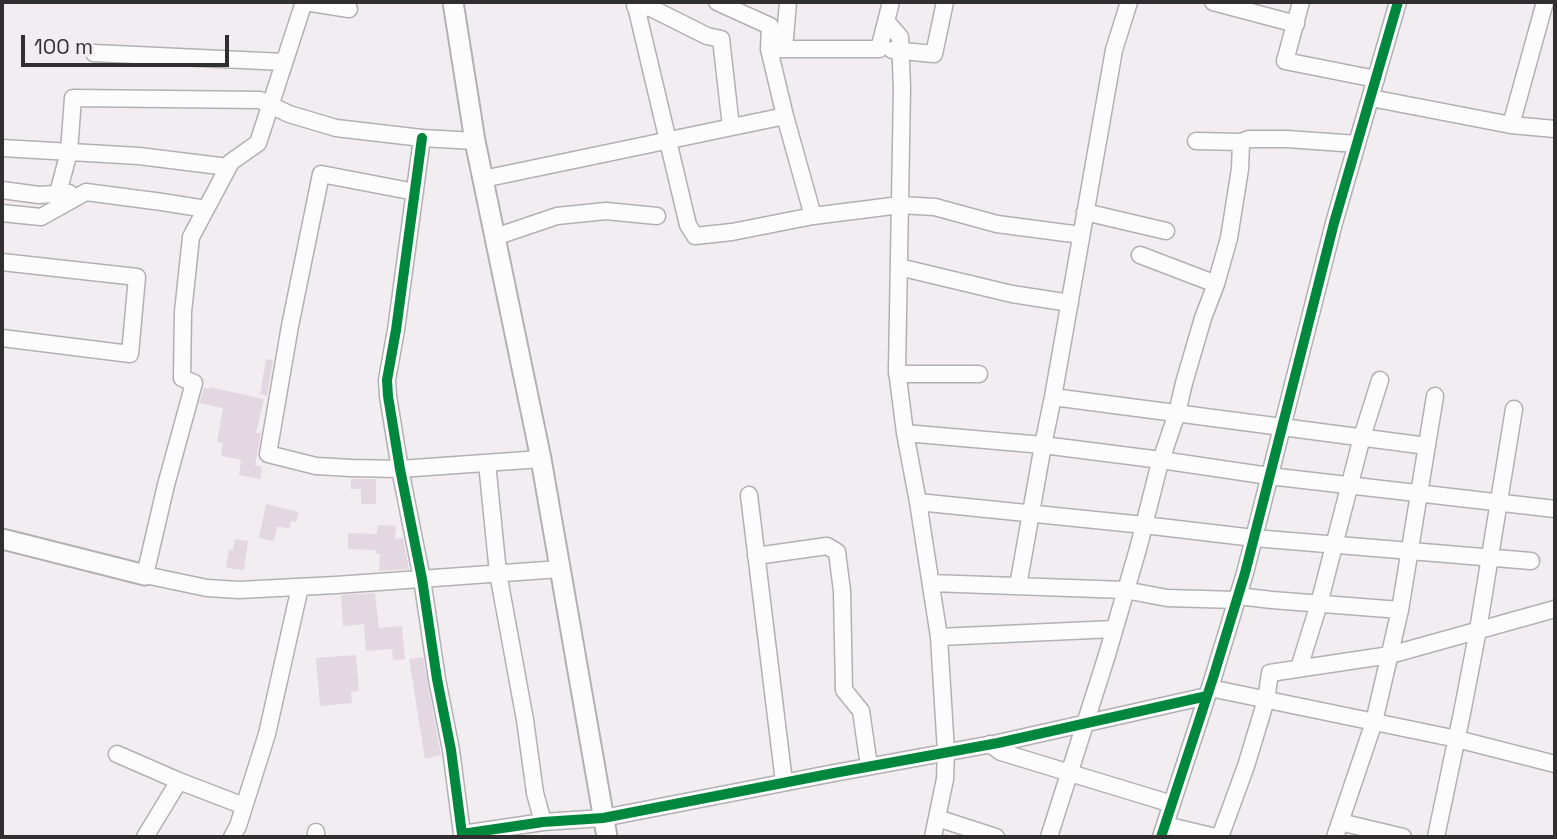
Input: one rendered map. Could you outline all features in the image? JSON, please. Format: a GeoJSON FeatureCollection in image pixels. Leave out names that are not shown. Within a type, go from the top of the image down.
{"type":"FeatureCollection","features":[{"type":"Feature","properties":{"kind":"street"},"geometry":{"type":"LineString","coordinates":[[145,575],[194,383],[182,378],[183,312],[191,237],[230,162],[258,143],[304,2],[349,9]]}},
{"type":"Feature","properties":{"kind":"street"},"geometry":{"type":"LineString","coordinates":[[453,2],[475,141],[541,459],[607,837]]}},
{"type":"Feature","properties":{"kind":"street"},"geometry":{"type":"LineString","coordinates":[[717,2],[770,26],[776,49],[785,116],[813,216]]}},
{"type":"Feature","properties":{"kind":"street"},"geometry":{"type":"LineString","coordinates":[[776,49],[788,2]]}},
{"type":"Feature","properties":{"kind":"street"},"geometry":{"type":"LineString","coordinates":[[879,49],[891,2]]}},
{"type":"Feature","properties":{"kind":"street"},"geometry":{"type":"LineString","coordinates":[[776,49],[879,49],[934,54],[945,2]]}},
{"type":"Feature","properties":{"kind":"street"},"geometry":{"type":"LineString","coordinates":[[1018,586],[1054,397],[1114,50],[1129,2]]}},
{"type":"Feature","properties":{"kind":"street"},"geometry":{"type":"LineString","coordinates":[[1213,2],[1296,24]]}},
{"type":"Feature","properties":{"kind":"street"},"geometry":{"type":"LineString","coordinates":[[1301,2],[1285,61],[1376,79]]}},
{"type":"Feature","properties":{"kind":"street"},"geometry":{"type":"LineString","coordinates":[[1398,2],[1334,223],[1237,598],[1163,831],[1218,837],[1246,766],[1266,700],[1270,673],[1390,654],[1555,608]]}},
{"type":"Feature","properties":{"kind":"street"},"geometry":{"type":"LineString","coordinates":[[1511,125],[1545,2]]}},
{"type":"Feature","properties":{"kind":"street"},"geometry":{"type":"LineString","coordinates":[[732,127],[721,39],[707,36],[651,8],[635,4],[688,225],[695,236],[732,232],[813,216],[900,205],[935,207],[997,224],[1082,235]]}},
{"type":"Feature","properties":{"kind":"street"},"geometry":{"type":"LineString","coordinates":[[886,21],[900,37],[902,88],[897,374],[939,637],[946,752],[945,779],[933,837]]}},
{"type":"Feature","properties":{"kind":"street"},"geometry":{"type":"LineString","coordinates":[[94,54],[284,62]]}},
{"type":"Feature","properties":{"kind":"street"},"geometry":{"type":"LineString","coordinates":[[58,193],[69,152],[73,98],[260,100],[289,114],[336,128],[475,141]]}},
{"type":"Feature","properties":{"kind":"street"},"geometry":{"type":"LineString","coordinates":[[1371,98],[1511,125],[1555,129]]}},
{"type":"Feature","properties":{"kind":"street"},"geometry":{"type":"LineString","coordinates":[[483,179],[785,116]]}},
{"type":"Feature","properties":{"kind":"street"},"geometry":{"type":"LineString","coordinates":[[422,138],[387,380],[400,469],[451,750],[462,834],[543,822],[603,817],[990,744],[1209,692],[1266,700],[1457,739],[1555,764]]}},
{"type":"Feature","properties":{"kind":"street"},"geometry":{"type":"LineString","coordinates":[[1196,141],[1287,139],[1357,144]]}},
{"type":"Feature","properties":{"kind":"street"},"geometry":{"type":"LineString","coordinates":[[1049,837],[1086,723],[1161,460],[1229,238],[1240,169],[1241,142]]}},
{"type":"Feature","properties":{"kind":"street"},"geometry":{"type":"LineString","coordinates":[[2,148],[139,156],[228,167]]}},
{"type":"Feature","properties":{"kind":"street"},"geometry":{"type":"LineString","coordinates":[[415,192],[321,174],[268,454],[316,466],[400,469],[541,459]]}},
{"type":"Feature","properties":{"kind":"street"},"geometry":{"type":"LineString","coordinates":[[2,190],[39,195],[86,192],[206,209]]}},
{"type":"Feature","properties":{"kind":"street"},"geometry":{"type":"LineString","coordinates":[[2,213],[41,217],[86,192]]}},
{"type":"Feature","properties":{"kind":"street"},"geometry":{"type":"LineString","coordinates":[[495,237],[557,216],[606,211],[657,216]]}},
{"type":"Feature","properties":{"kind":"street"},"geometry":{"type":"LineString","coordinates":[[1085,212],[1166,231]]}},
{"type":"Feature","properties":{"kind":"street"},"geometry":{"type":"LineString","coordinates":[[1140,255],[1216,284]]}},
{"type":"Feature","properties":{"kind":"street"},"geometry":{"type":"LineString","coordinates":[[2,262],[137,277],[130,354],[2,338]]}},
{"type":"Feature","properties":{"kind":"street"},"geometry":{"type":"LineString","coordinates":[[899,267],[1012,294],[1070,303]]}},
{"type":"Feature","properties":{"kind":"street"},"geometry":{"type":"LineString","coordinates":[[897,374],[979,374]]}},
{"type":"Feature","properties":{"kind":"street"},"geometry":{"type":"LineString","coordinates":[[1299,668],[1320,604],[1362,437],[1380,380]]}},
{"type":"Feature","properties":{"kind":"street"},"geometry":{"type":"LineString","coordinates":[[1404,837],[1337,830],[1374,722],[1400,610],[1435,396]]}},
{"type":"Feature","properties":{"kind":"street"},"geometry":{"type":"LineString","coordinates":[[1054,397],[1427,446]]}},
{"type":"Feature","properties":{"kind":"street"},"geometry":{"type":"LineString","coordinates":[[1436,837],[1478,630],[1514,409]]}},
{"type":"Feature","properties":{"kind":"street"},"geometry":{"type":"LineString","coordinates":[[905,432],[1043,445],[1269,476],[1555,509]]}},
{"type":"Feature","properties":{"kind":"street"},"geometry":{"type":"LineString","coordinates":[[487,463],[498,573],[525,720],[535,793],[543,822]]}},
{"type":"Feature","properties":{"kind":"street"},"geometry":{"type":"LineString","coordinates":[[749,495],[783,782]]}},
{"type":"Feature","properties":{"kind":"street"},"geometry":{"type":"LineString","coordinates":[[918,502],[1254,538],[1531,561]]}},
{"type":"Feature","properties":{"kind":"street"},"geometry":{"type":"LineString","coordinates":[[2,538],[145,575],[217,589],[300,587],[560,569]]}},
{"type":"Feature","properties":{"kind":"street"},"geometry":{"type":"LineString","coordinates":[[756,556],[827,546],[837,552],[842,591],[844,690],[861,711],[869,766]]}},
{"type":"Feature","properties":{"kind":"street"},"geometry":{"type":"LineString","coordinates":[[931,583],[1125,590],[1167,598],[1237,598],[1400,610]]}},
{"type":"Feature","properties":{"kind":"street"},"geometry":{"type":"LineString","coordinates":[[232,837],[267,734],[300,587]]}},
{"type":"Feature","properties":{"kind":"street"},"geometry":{"type":"LineString","coordinates":[[939,637],[1114,629]]}},
{"type":"Feature","properties":{"kind":"street"},"geometry":{"type":"LineString","coordinates":[[990,744],[1001,752],[1172,804]]}},
{"type":"Feature","properties":{"kind":"street"},"geometry":{"type":"LineString","coordinates":[[117,754],[244,806]]}},
{"type":"Feature","properties":{"kind":"street"},"geometry":{"type":"LineString","coordinates":[[145,837],[179,781]]}},
{"type":"Feature","properties":{"kind":"street"},"geometry":{"type":"LineString","coordinates":[[937,818],[996,837]]}},
{"type":"Feature","properties":{"kind":"building"},"geometry":{"type":"Polygon","coordinates":[[[266,359],[273,360],[267,396],[260,394],[266,359]]]}},
{"type":"Feature","properties":{"kind":"building"},"geometry":{"type":"Polygon","coordinates":[[[204,388],[264,399],[256,433],[261,433],[255,465],[262,467],[260,479],[239,475],[241,460],[221,456],[223,443],[217,442],[223,408],[199,403],[204,388]]]}},
{"type":"Feature","properties":{"kind":"building"},"geometry":{"type":"Polygon","coordinates":[[[351,479],[376,479],[376,504],[361,504],[361,489],[351,489],[351,479]]]}},
{"type":"Feature","properties":{"kind":"building"},"geometry":{"type":"Polygon","coordinates":[[[266,504],[299,512],[296,522],[291,521],[290,529],[277,526],[274,541],[259,538],[266,504]]]}},
{"type":"Feature","properties":{"kind":"building"},"geometry":{"type":"Polygon","coordinates":[[[378,525],[396,526],[395,539],[403,538],[409,569],[379,571],[380,554],[376,554],[376,550],[348,549],[348,533],[377,534],[378,525]]]}},
{"type":"Feature","properties":{"kind":"building"},"geometry":{"type":"Polygon","coordinates":[[[235,539],[248,541],[244,570],[226,568],[229,550],[233,550],[235,539]]]}},
{"type":"Feature","properties":{"kind":"building"},"geometry":{"type":"Polygon","coordinates":[[[375,593],[379,628],[402,626],[405,659],[393,660],[392,649],[366,651],[364,624],[343,626],[341,595],[375,593]]]}},
{"type":"Feature","properties":{"kind":"building"},"geometry":{"type":"Polygon","coordinates":[[[356,655],[359,691],[351,692],[352,703],[320,706],[316,658],[356,655]]]}},
{"type":"Feature","properties":{"kind":"building"},"geometry":{"type":"Polygon","coordinates":[[[423,657],[441,755],[425,759],[409,659],[423,657]]]}},
{"type":"Feature","properties":{"kind":"cycle path"},"geometry":{"type":"LineString","coordinates":[[1161,837],[1245,573],[1334,223],[1398,2]]}},
{"type":"Feature","properties":{"kind":"cycle path"},"geometry":{"type":"LineString","coordinates":[[422,138],[387,380],[400,469],[451,750],[462,834],[543,822],[603,818],[998,743],[1207,696]]}}]}
